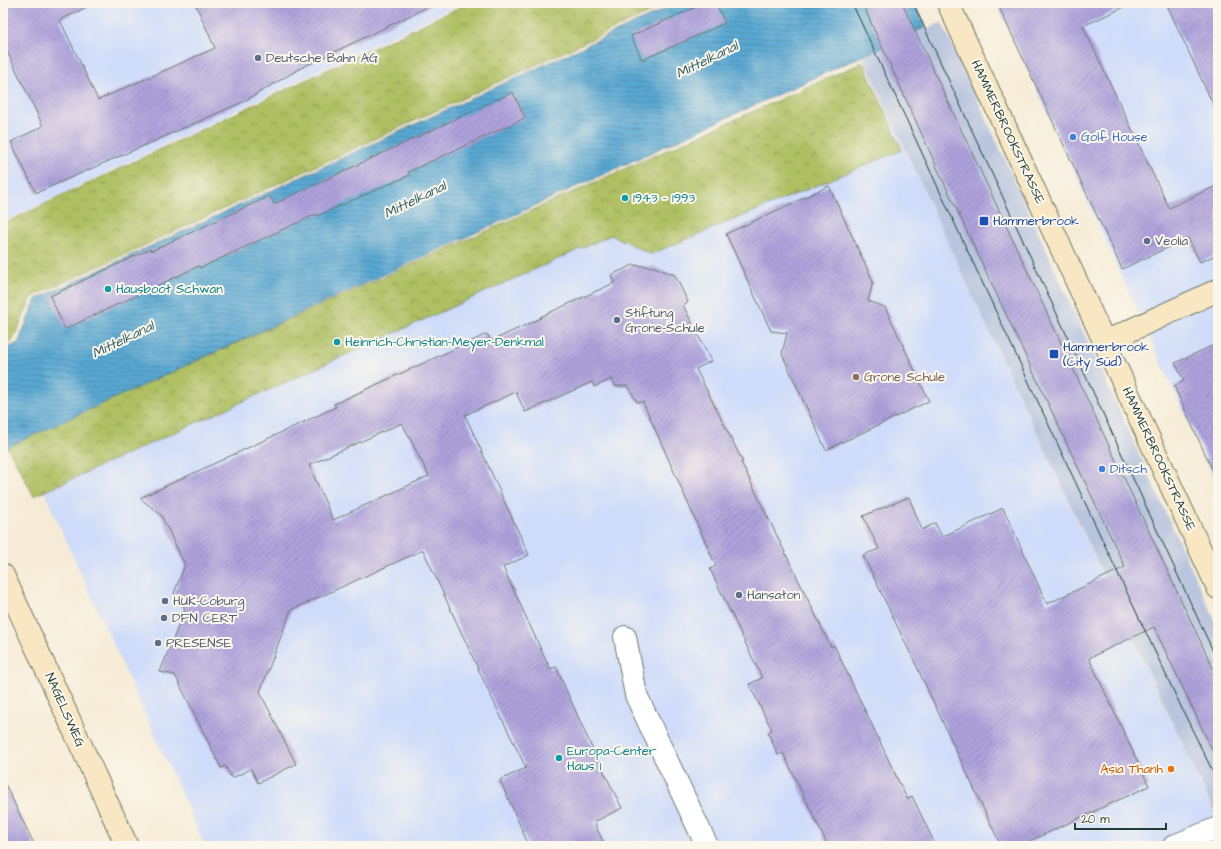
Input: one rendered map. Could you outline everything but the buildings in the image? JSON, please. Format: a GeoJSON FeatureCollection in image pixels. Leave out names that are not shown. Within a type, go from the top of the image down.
{"type":"FeatureCollection","features":[{"type":"Feature","properties":{"kind":"street","name":"HAMMERBROOKSTRASSE"},"geometry":{"type":"LineString","coordinates":[[952,11],[1218,588]]}},
{"type":"Feature","properties":{"kind":"street"},"geometry":{"type":"LineString","coordinates":[[1105,342],[1218,290]]}},
{"type":"Feature","properties":{"kind":"street","name":"NAGELSWEG"},"geometry":{"type":"LineString","coordinates":[[3,574],[127,846]]}},
{"type":"Feature","properties":{"kind":"street"},"geometry":{"type":"LineString","coordinates":[[625,637],[636,695],[707,846]]}},
{"type":"Feature","properties":{"kind":"street"},"geometry":{"type":"LineString","coordinates":[[1174,846],[1218,828]]}},
{"type":"Feature","properties":{"kind":"shaded area"},"geometry":{"type":"Polygon","coordinates":[[[3,3],[461,3],[3,222],[3,3]]]}},
{"type":"Feature","properties":{"kind":"shaded area"},"geometry":{"type":"Polygon","coordinates":[[[838,3],[932,3],[959,59],[1218,627],[1218,818],[969,289],[838,3]]]}},
{"type":"Feature","properties":{"kind":"shaded area"},"geometry":{"type":"Polygon","coordinates":[[[997,3],[1218,3],[1218,487],[997,3]]]}},
{"type":"Feature","properties":{"kind":"shaded area"},"geometry":{"type":"Polygon","coordinates":[[[886,110],[1051,466],[1217,820],[1218,819],[1218,846],[205,846],[43,490],[886,110]]]}},
{"type":"Feature","properties":{"kind":"green space"},"geometry":{"type":"Polygon","coordinates":[[[468,3],[670,3],[32,297],[12,342],[3,346],[3,224],[468,3]]]}},
{"type":"Feature","properties":{"kind":"green space"},"geometry":{"type":"Polygon","coordinates":[[[863,62],[902,150],[651,254],[611,235],[34,496],[7,446],[863,62]]]}},
{"type":"Feature","properties":{"kind":"water","name":"Mittelkanal"},"geometry":{"type":"Polygon","coordinates":[[[678,3],[978,3],[3,449],[3,350],[18,343],[36,299],[678,3]]]}},
{"type":"Feature","properties":{"kind":"pier"},"geometry":{"type":"Polygon","coordinates":[[[915,3],[980,3],[979,5],[927,29],[915,3]]]}},
{"type":"Feature","properties":{"kind":"tram line"},"geometry":{"type":"LineString","coordinates":[[852,3],[1122,582],[1218,782]]}},
{"type":"Feature","properties":{"kind":"tram line"},"geometry":{"type":"LineString","coordinates":[[913,3],[1218,662]]}},
{"type":"Feature","properties":{"kind":"place","name":"Deutsche Bahn AG"},"geometry":{"type":"Point","coordinates":[258,58]}},
{"type":"Feature","properties":{"kind":"place","name":"Golf House"},"geometry":{"type":"Point","coordinates":[1073,137]}},
{"type":"Feature","properties":{"kind":"place","name":"1943 - 1993"},"geometry":{"type":"Point","coordinates":[625,198]}},
{"type":"Feature","properties":{"kind":"place","name":"Hammerbrook"},"geometry":{"type":"Point","coordinates":[984,221]}},
{"type":"Feature","properties":{"kind":"place","name":"Veolia"},"geometry":{"type":"Point","coordinates":[1147,241]}},
{"type":"Feature","properties":{"kind":"place","name":"Hausboot Schwan"},"geometry":{"type":"Point","coordinates":[108,289]}},
{"type":"Feature","properties":{"kind":"place","name":"Stiftung Grone-Schule"},"geometry":{"type":"Point","coordinates":[617,320]}},
{"type":"Feature","properties":{"kind":"place","name":"Heinrich-Christian-Meyer-Denkmal"},"geometry":{"type":"Point","coordinates":[337,342]}},
{"type":"Feature","properties":{"kind":"place","name":"Hammerbrook (City Süd)"},"geometry":{"type":"Point","coordinates":[1054,354]}},
{"type":"Feature","properties":{"kind":"place","name":"Grone Schule"},"geometry":{"type":"Point","coordinates":[856,377]}},
{"type":"Feature","properties":{"kind":"place","name":"Ditsch"},"geometry":{"type":"Point","coordinates":[1102,469]}},
{"type":"Feature","properties":{"kind":"place","name":"Hansaton"},"geometry":{"type":"Point","coordinates":[739,595]}},
{"type":"Feature","properties":{"kind":"place","name":"HUK-Coburg"},"geometry":{"type":"Point","coordinates":[165,601]}},
{"type":"Feature","properties":{"kind":"place","name":"DFN CERT"},"geometry":{"type":"Point","coordinates":[164,618]}},
{"type":"Feature","properties":{"kind":"place","name":"PRESENSE"},"geometry":{"type":"Point","coordinates":[158,643]}},
{"type":"Feature","properties":{"kind":"place","name":"Europa-Center Haus 1"},"geometry":{"type":"Point","coordinates":[559,758]}},
{"type":"Feature","properties":{"kind":"place","name":"Asia Thanh"},"geometry":{"type":"Point","coordinates":[1171,769]}}]}
